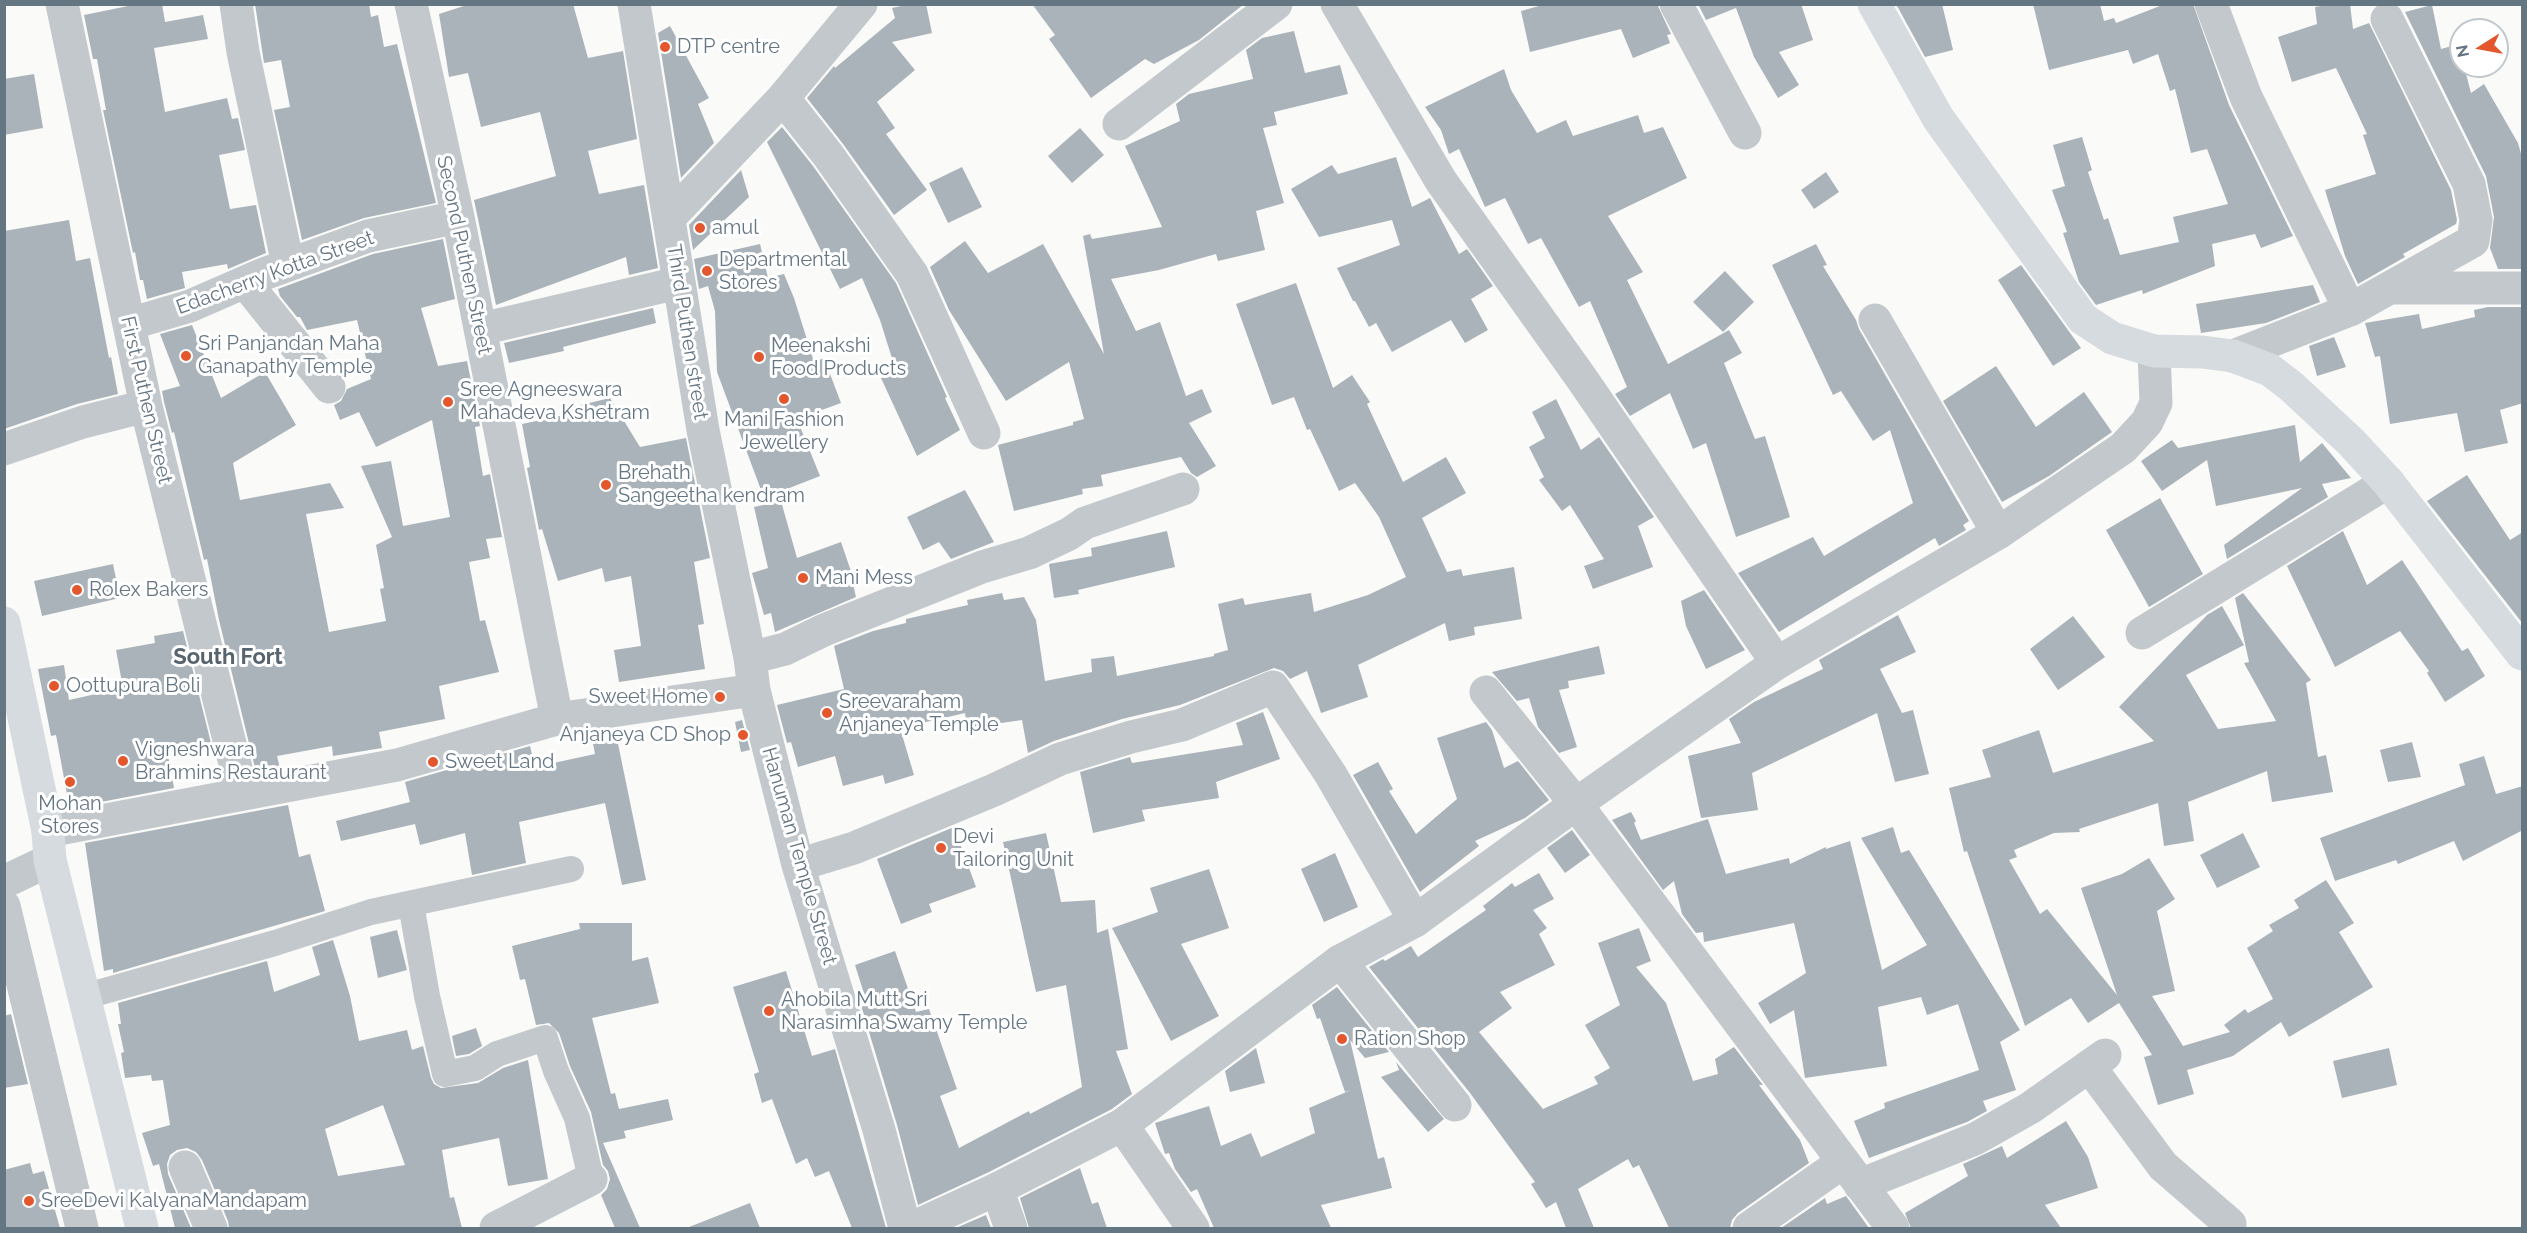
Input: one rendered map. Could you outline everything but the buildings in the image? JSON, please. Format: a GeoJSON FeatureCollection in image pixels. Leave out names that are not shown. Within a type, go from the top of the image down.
{"type":"FeatureCollection","features":[{"type":"Feature","properties":{"kind":"main road"},"geometry":{"type":"LineString","coordinates":[[1874,4],[1938,118],[2083,319],[2112,338],[2154,351],[2202,352],[2233,356],[2270,370],[2292,387],[2351,442],[2388,482],[2523,654]]}},
{"type":"Feature","properties":{"kind":"main road"},"geometry":{"type":"LineString","coordinates":[[4,623],[49,845],[83,997],[142,1228]]}},
{"type":"Feature","properties":{"kind":"street","name":"First Puthen Street"},"geometry":{"type":"LineString","coordinates":[[62,4],[146,406],[242,792]]}},
{"type":"Feature","properties":{"kind":"street"},"geometry":{"type":"LineString","coordinates":[[236,4],[243,52],[288,265]]}},
{"type":"Feature","properties":{"kind":"street","name":"Second Puthen Street"},"geometry":{"type":"LineString","coordinates":[[411,4],[458,218],[557,719]]}},
{"type":"Feature","properties":{"kind":"street","name":"Third Puthen street"},"geometry":{"type":"LineString","coordinates":[[634,4],[703,430],[752,674]]}},
{"type":"Feature","properties":{"kind":"street"},"geometry":{"type":"LineString","coordinates":[[670,217],[783,98],[861,4]]}},
{"type":"Feature","properties":{"kind":"street"},"geometry":{"type":"LineString","coordinates":[[1119,124],[1276,4]]}},
{"type":"Feature","properties":{"kind":"street"},"geometry":{"type":"LineString","coordinates":[[1337,4],[1441,181],[1777,663]]}},
{"type":"Feature","properties":{"kind":"street"},"geometry":{"type":"LineString","coordinates":[[1676,4],[1745,133]]}},
{"type":"Feature","properties":{"kind":"street"},"geometry":{"type":"LineString","coordinates":[[2211,4],[2246,97],[2350,310]]}},
{"type":"Feature","properties":{"kind":"street"},"geometry":{"type":"LineString","coordinates":[[2233,356],[2350,310],[2473,241],[2476,220],[2469,184],[2388,19]]}},
{"type":"Feature","properties":{"kind":"street"},"geometry":{"type":"LineString","coordinates":[[783,98],[828,155],[912,274],[984,433]]}},
{"type":"Feature","properties":{"kind":"street","name":"Edacherry Kotta Street"},"geometry":{"type":"LineString","coordinates":[[129,324],[190,306],[288,265],[368,236],[458,218]]}},
{"type":"Feature","properties":{"kind":"street"},"geometry":{"type":"LineString","coordinates":[[458,218],[557,719]]}},
{"type":"Feature","properties":{"kind":"street"},"geometry":{"type":"LineString","coordinates":[[245,282],[329,387]]}},
{"type":"Feature","properties":{"kind":"street"},"geometry":{"type":"LineString","coordinates":[[481,329],[678,283]]}},
{"type":"Feature","properties":{"kind":"street"},"geometry":{"type":"LineString","coordinates":[[2390,288],[2523,288]]}},
{"type":"Feature","properties":{"kind":"street"},"geometry":{"type":"LineString","coordinates":[[1875,320],[1998,533]]}},
{"type":"Feature","properties":{"kind":"street"},"geometry":{"type":"LineString","coordinates":[[912,1228],[997,1189],[1122,1125],[1340,961],[1415,921],[1576,804],[1777,663],[1998,533],[2123,448],[2147,422],[2156,403],[2154,351]]}},
{"type":"Feature","properties":{"kind":"street"},"geometry":{"type":"LineString","coordinates":[[4,449],[83,422],[146,406]]}},
{"type":"Feature","properties":{"kind":"street"},"geometry":{"type":"LineString","coordinates":[[2142,633],[2388,482]]}},
{"type":"Feature","properties":{"kind":"street"},"geometry":{"type":"LineString","coordinates":[[4,882],[49,845],[242,792],[397,765],[557,719],[752,674],[785,648],[824,630],[982,567],[1029,553],[1069,534],[1085,523],[1183,489]]}},
{"type":"Feature","properties":{"kind":"street","name":"Hanuman Temple Street"},"geometry":{"type":"LineString","coordinates":[[752,674],[798,865],[879,1130],[905,1228]]}},
{"type":"Feature","properties":{"kind":"street"},"geometry":{"type":"LineString","coordinates":[[798,865],[854,848],[994,790],[1060,759],[1131,737],[1182,725],[1273,687],[1331,775],[1415,921]]}},
{"type":"Feature","properties":{"kind":"street"},"geometry":{"type":"LineString","coordinates":[[1486,692],[1576,804],[1893,1228]]}},
{"type":"Feature","properties":{"kind":"street"},"geometry":{"type":"LineString","coordinates":[[83,997],[275,943],[371,912],[571,869]]}},
{"type":"Feature","properties":{"kind":"street"},"geometry":{"type":"LineString","coordinates":[[411,904],[427,996],[445,1074],[475,1068],[497,1054],[545,1038],[556,1071],[577,1118],[591,1179],[496,1228]]}},
{"type":"Feature","properties":{"kind":"street"},"geometry":{"type":"LineString","coordinates":[[4,906],[82,1228]]}},
{"type":"Feature","properties":{"kind":"street"},"geometry":{"type":"LineString","coordinates":[[1340,961],[1455,1105]]}},
{"type":"Feature","properties":{"kind":"street"},"geometry":{"type":"LineString","coordinates":[[1749,1228],[1851,1174],[1975,1138],[2030,1108],[2097,1061],[2163,1166],[2230,1224]]}},
{"type":"Feature","properties":{"kind":"street"},"geometry":{"type":"LineString","coordinates":[[1122,1125],[1193,1228]]}},
{"type":"Feature","properties":{"kind":"street"},"geometry":{"type":"LineString","coordinates":[[185,1167],[210,1228]]}},
{"type":"Feature","properties":{"kind":"street"},"geometry":{"type":"LineString","coordinates":[[997,1189],[1011,1228]]}},
{"type":"Feature","properties":{"kind":"place","name":"DTP centre"},"geometry":{"type":"Point","coordinates":[665,47]}},
{"type":"Feature","properties":{"kind":"place","name":"amul"},"geometry":{"type":"Point","coordinates":[700,228]}},
{"type":"Feature","properties":{"kind":"place","name":"Departmental Stores"},"geometry":{"type":"Point","coordinates":[707,271]}},
{"type":"Feature","properties":{"kind":"place","name":"Sri Panjandan Maha Ganapathy Temple"},"geometry":{"type":"Point","coordinates":[186,356]}},
{"type":"Feature","properties":{"kind":"place","name":"Meenakshi Food Products"},"geometry":{"type":"Point","coordinates":[759,357]}},
{"type":"Feature","properties":{"kind":"place","name":"Mani Fashion Jewellery"},"geometry":{"type":"Point","coordinates":[784,399]}},
{"type":"Feature","properties":{"kind":"place","name":"Sree Agneeswara Mahadeva Kshetram"},"geometry":{"type":"Point","coordinates":[448,402]}},
{"type":"Feature","properties":{"kind":"place","name":"Brehath Sangeetha kendram"},"geometry":{"type":"Point","coordinates":[606,485]}},
{"type":"Feature","properties":{"kind":"place","name":"Mani Mess"},"geometry":{"type":"Point","coordinates":[803,578]}},
{"type":"Feature","properties":{"kind":"place","name":"Rolex Bakers"},"geometry":{"type":"Point","coordinates":[77,590]}},
{"type":"Feature","properties":{"kind":"place","name":"Oottupura Boli"},"geometry":{"type":"Point","coordinates":[54,686]}},
{"type":"Feature","properties":{"kind":"place","name":"Sweet Home"},"geometry":{"type":"Point","coordinates":[720,697]}},
{"type":"Feature","properties":{"kind":"place","name":"Sreevaraham Anjaneya Temple"},"geometry":{"type":"Point","coordinates":[827,713]}},
{"type":"Feature","properties":{"kind":"place","name":"Anjaneya CD Shop"},"geometry":{"type":"Point","coordinates":[743,735]}},
{"type":"Feature","properties":{"kind":"place","name":"Vigneshwara Brahmins Restaurant"},"geometry":{"type":"Point","coordinates":[123,761]}},
{"type":"Feature","properties":{"kind":"place","name":"Sweet Land"},"geometry":{"type":"Point","coordinates":[433,762]}},
{"type":"Feature","properties":{"kind":"place","name":"Mohan Stores"},"geometry":{"type":"Point","coordinates":[70,782]}},
{"type":"Feature","properties":{"kind":"place","name":"Devi Tailoring Unit"},"geometry":{"type":"Point","coordinates":[941,848]}},
{"type":"Feature","properties":{"kind":"place","name":"Ahobila Mutt Sri Narasimha Swamy Temple"},"geometry":{"type":"Point","coordinates":[769,1011]}},
{"type":"Feature","properties":{"kind":"place","name":"Ration Shop"},"geometry":{"type":"Point","coordinates":[1342,1039]}},
{"type":"Feature","properties":{"kind":"place","name":"SreeDevi KalyanaMandapam"},"geometry":{"type":"Point","coordinates":[29,1201]}},
{"type":"Feature","properties":{"kind":"district","name":"South Fort"},"geometry":{"type":"Point","coordinates":[228,657]}}]}
